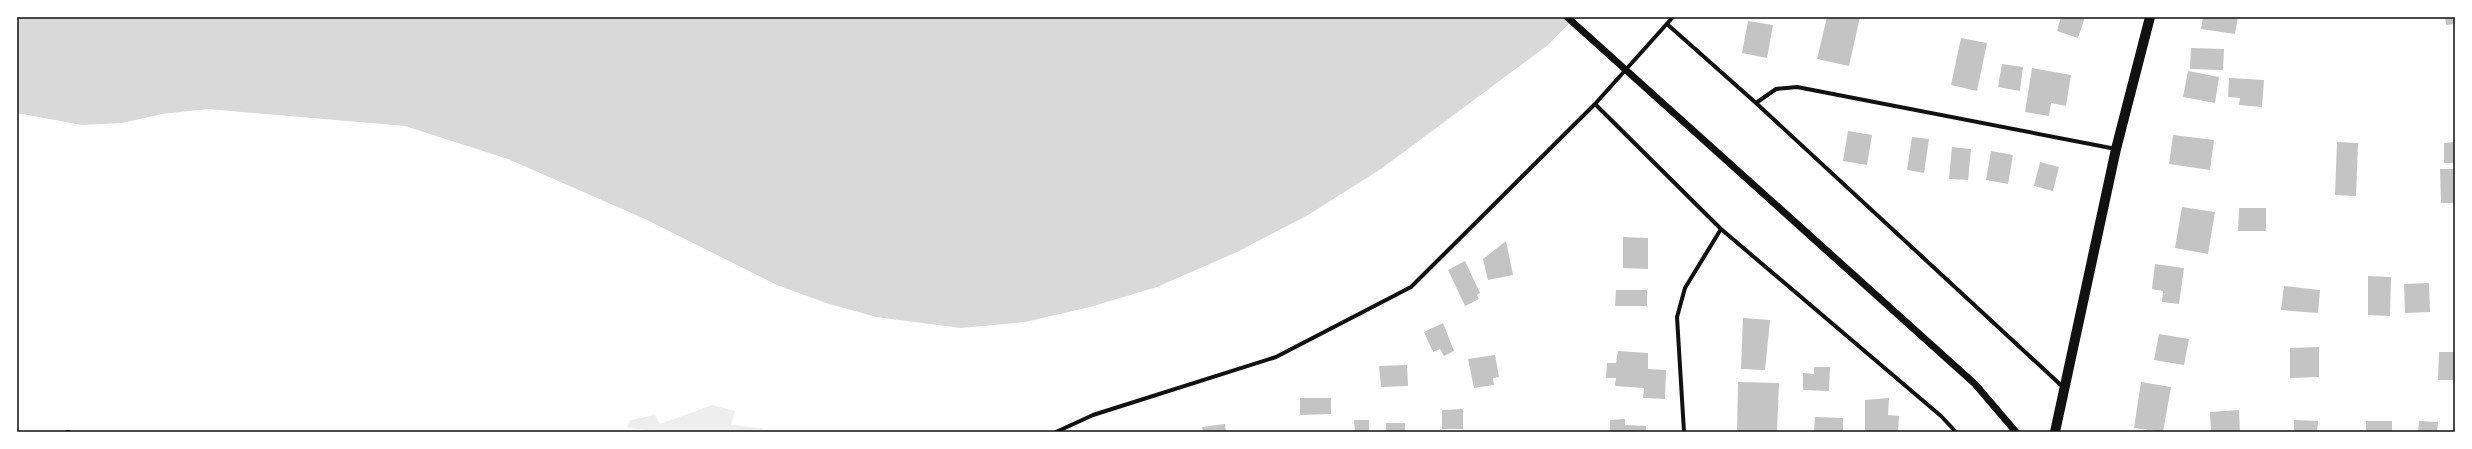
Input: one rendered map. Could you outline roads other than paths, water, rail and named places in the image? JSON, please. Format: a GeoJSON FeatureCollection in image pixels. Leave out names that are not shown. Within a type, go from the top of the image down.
{"type":"FeatureCollection","features":[{"type":"Feature","properties":{"kind":"main road"},"geometry":{"type":"LineString","coordinates":[[2055,432],[2063,388],[2116,149],[2150,17]]}},
{"type":"Feature","properties":{"kind":"street"},"geometry":{"type":"LineString","coordinates":[[1567,17],[1678,115],[1975,384],[2016,432]]}},
{"type":"Feature","properties":{"kind":"street"},"geometry":{"type":"LineString","coordinates":[[1056,432],[1093,414],[1276,357],[1411,287],[1595,104],[1673,17]]}},
{"type":"Feature","properties":{"kind":"street"},"geometry":{"type":"LineString","coordinates":[[1667,24],[1756,103],[2063,388]]}},
{"type":"Feature","properties":{"kind":"street"},"geometry":{"type":"LineString","coordinates":[[1756,103],[1776,89],[1797,87],[2116,149]]}},
{"type":"Feature","properties":{"kind":"street"},"geometry":{"type":"LineString","coordinates":[[1595,104],[1721,229],[1941,416],[1956,432]]}},
{"type":"Feature","properties":{"kind":"street"},"geometry":{"type":"LineString","coordinates":[[1684,432],[1677,317],[1685,288],[1721,229]]}}]}
